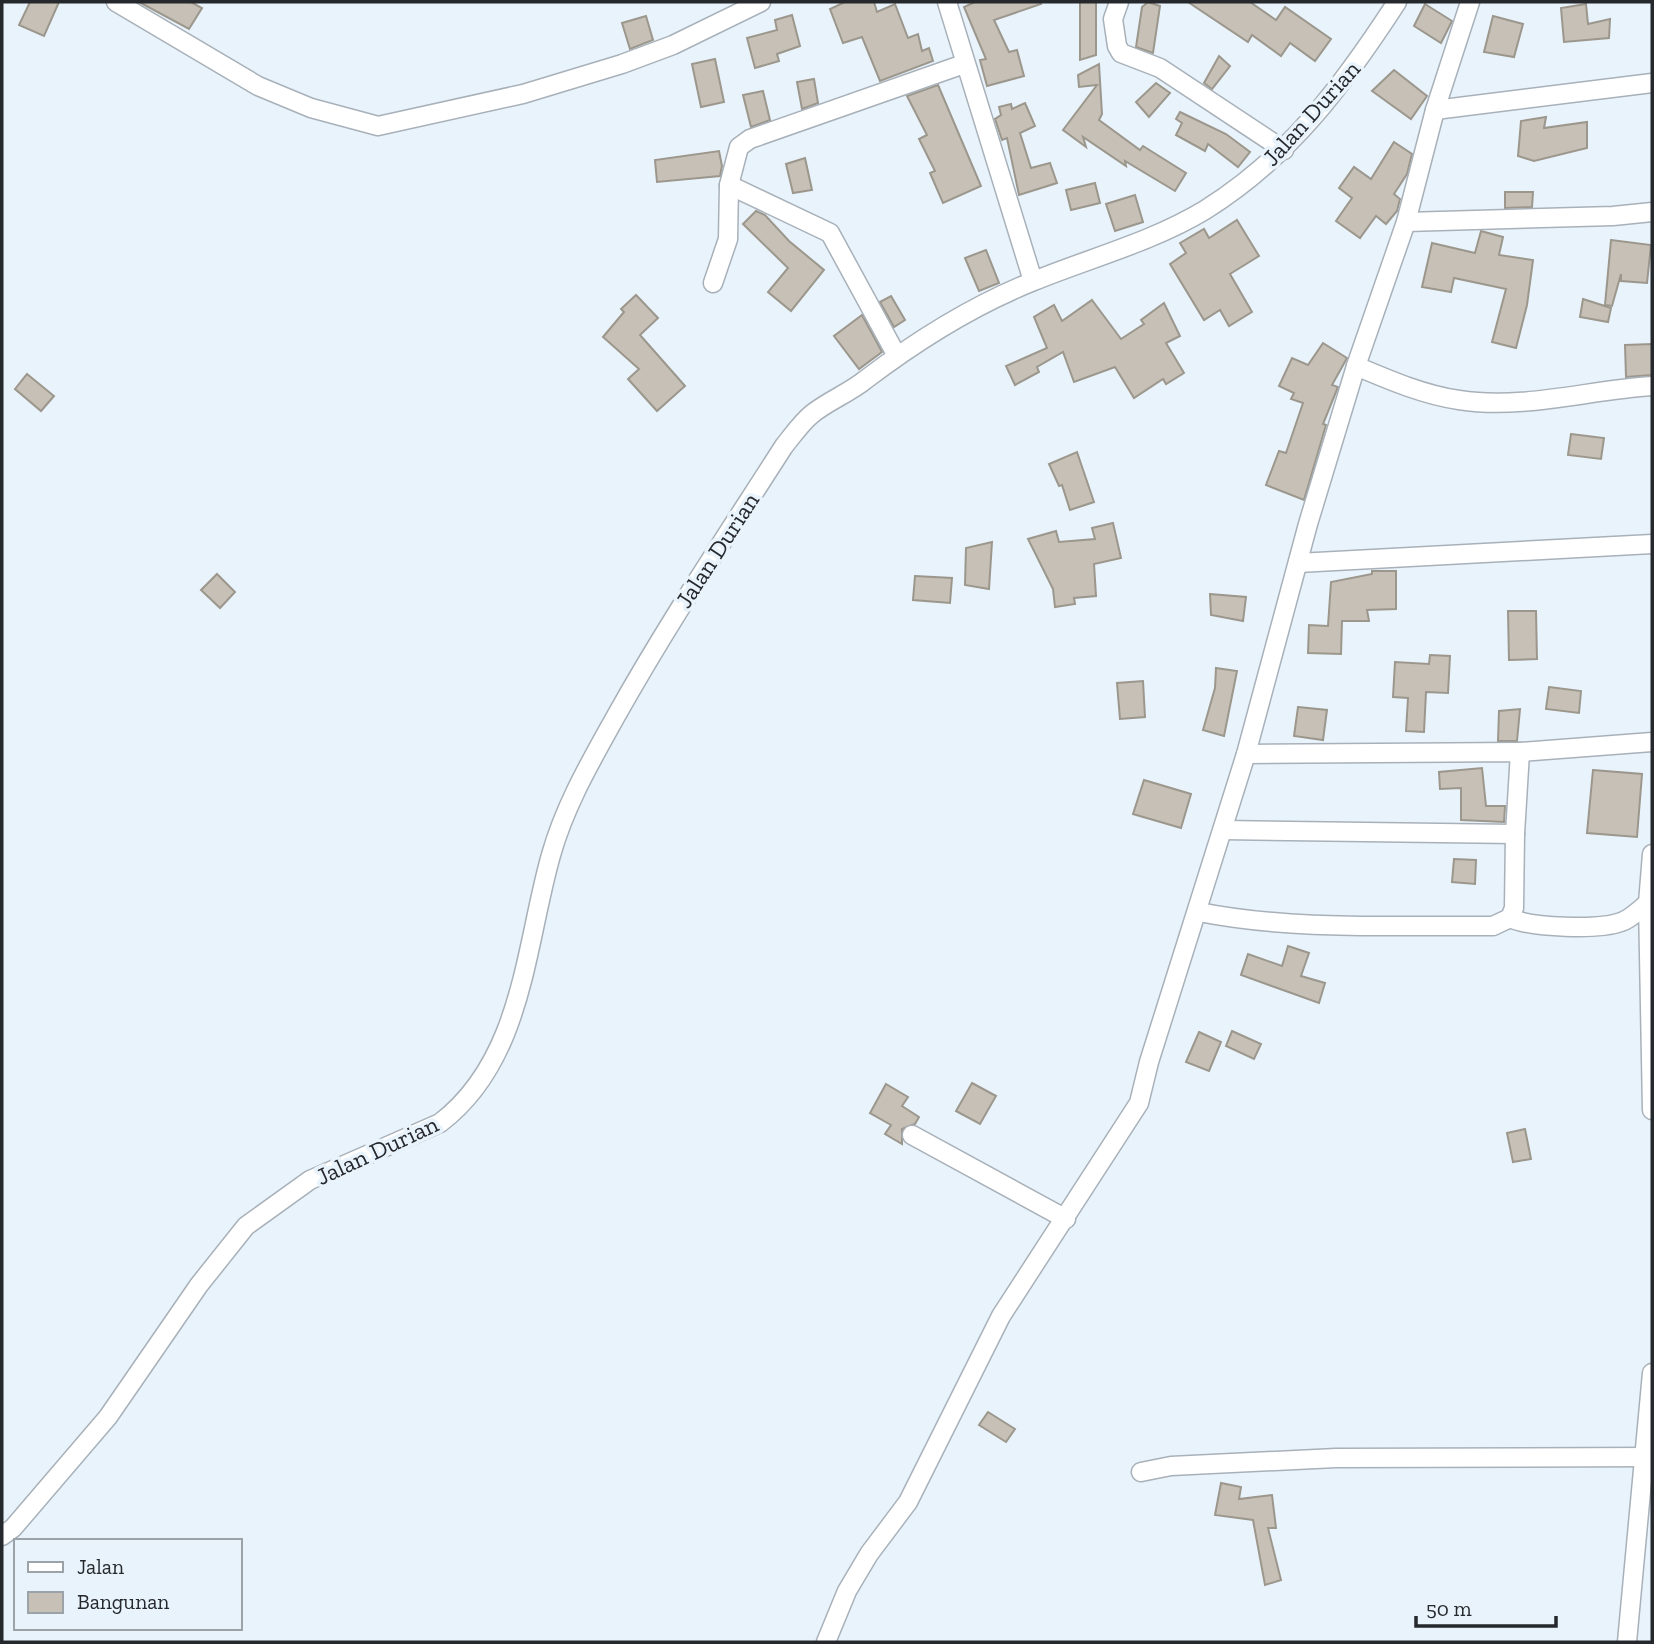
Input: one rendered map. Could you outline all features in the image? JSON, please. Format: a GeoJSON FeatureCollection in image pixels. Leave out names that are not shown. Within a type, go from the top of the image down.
{"type":"FeatureCollection","features":[{"type":"Feature","properties":{"kind":"street"},"geometry":{"type":"LineString","coordinates":[[116,2],[258,86],[311,108],[378,126],[523,94],[622,64],[673,45],[761,2]]}},
{"type":"Feature","properties":{"kind":"street"},"geometry":{"type":"LineString","coordinates":[[947,2],[1033,281]]}},
{"type":"Feature","properties":{"kind":"street"},"geometry":{"type":"LineString","coordinates":[[1119,2],[1113,19],[1117,46],[1121,53],[1160,68],[1284,150]]}},
{"type":"Feature","properties":{"kind":"street","name":"Jalan Durian"},"geometry":{"type":"LineString","coordinates":[[2,1536],[23,1518],[108,1417],[226,1249],[246,1226],[310,1180],[440,1123],[455,1112],[479,1084],[497,1050],[522,982],[548,865],[570,799],[651,654],[784,446],[814,412],[950,324],[1033,281],[1137,242],[1202,212],[1284,150],[1339,89],[1397,2]]}},
{"type":"Feature","properties":{"kind":"street"},"geometry":{"type":"LineString","coordinates":[[826,1642],[847,1591],[869,1554],[908,1502],[1001,1316],[1139,1103],[1149,1062],[1199,912],[1246,754],[1356,366],[1406,222],[1434,110],[1470,2]]}},
{"type":"Feature","properties":{"kind":"street"},"geometry":{"type":"LineString","coordinates":[[713,283],[728,239],[729,185],[739,148],[750,139],[964,64]]}},
{"type":"Feature","properties":{"kind":"street"},"geometry":{"type":"LineString","coordinates":[[1434,110],[1652,83]]}},
{"type":"Feature","properties":{"kind":"street"},"geometry":{"type":"LineString","coordinates":[[729,185],[830,233],[897,356]]}},
{"type":"Feature","properties":{"kind":"street"},"geometry":{"type":"LineString","coordinates":[[1406,222],[1613,216],[1652,212]]}},
{"type":"Feature","properties":{"kind":"street"},"geometry":{"type":"LineString","coordinates":[[1356,366],[1427,393],[1458,400],[1546,400],[1617,388],[1652,386]]}},
{"type":"Feature","properties":{"kind":"street"},"geometry":{"type":"LineString","coordinates":[[1298,563],[1652,544]]}},
{"type":"Feature","properties":{"kind":"street"},"geometry":{"type":"LineString","coordinates":[[1246,754],[1520,752],[1652,742]]}},
{"type":"Feature","properties":{"kind":"street"},"geometry":{"type":"LineString","coordinates":[[1510,918],[1516,890],[1515,834],[1520,752]]}},
{"type":"Feature","properties":{"kind":"street"},"geometry":{"type":"LineString","coordinates":[[1223,830],[1515,834]]}},
{"type":"Feature","properties":{"kind":"street"},"geometry":{"type":"LineString","coordinates":[[1652,854],[1648,902],[1652,1110]]}},
{"type":"Feature","properties":{"kind":"street"},"geometry":{"type":"LineString","coordinates":[[1199,912],[1237,920],[1317,925],[1493,926],[1510,918],[1533,924],[1586,926],[1621,923],[1648,902]]}},
{"type":"Feature","properties":{"kind":"street"},"geometry":{"type":"LineString","coordinates":[[912,1135],[1066,1219]]}},
{"type":"Feature","properties":{"kind":"street"},"geometry":{"type":"LineString","coordinates":[[1627,1642],[1648,1456],[1652,1373]]}},
{"type":"Feature","properties":{"kind":"street"},"geometry":{"type":"LineString","coordinates":[[1141,1472],[1171,1466],[1336,1458],[1648,1456]]}},
{"type":"Feature","properties":{"kind":"building"},"geometry":{"type":"Polygon","coordinates":[[[30,2],[59,2],[44,36],[19,25],[30,2]]]}},
{"type":"Feature","properties":{"kind":"building"},"geometry":{"type":"Polygon","coordinates":[[[139,2],[191,2],[202,8],[189,29],[139,2]]]}},
{"type":"Feature","properties":{"kind":"building"},"geometry":{"type":"Polygon","coordinates":[[[845,2],[874,2],[877,12],[895,4],[908,38],[918,34],[922,51],[929,48],[933,61],[880,81],[862,37],[843,43],[830,9],[845,2]]]}},
{"type":"Feature","properties":{"kind":"building"},"geometry":{"type":"Polygon","coordinates":[[[975,2],[1040,2],[1041,4],[994,20],[1009,52],[1017,50],[1024,76],[987,86],[980,60],[986,59],[964,7],[975,2]]]}},
{"type":"Feature","properties":{"kind":"building"},"geometry":{"type":"Polygon","coordinates":[[[1080,2],[1096,2],[1096,55],[1080,60],[1080,2]]]}},
{"type":"Feature","properties":{"kind":"building"},"geometry":{"type":"Polygon","coordinates":[[[1148,2],[1160,6],[1153,53],[1136,47],[1142,7],[1148,2]]]}},
{"type":"Feature","properties":{"kind":"building"},"geometry":{"type":"Polygon","coordinates":[[[1188,2],[1250,2],[1276,20],[1285,7],[1331,39],[1315,61],[1290,43],[1281,56],[1252,35],[1248,42],[1188,2]]]}},
{"type":"Feature","properties":{"kind":"building"},"geometry":{"type":"Polygon","coordinates":[[[1425,4],[1452,21],[1441,43],[1414,26],[1425,4]]]}},
{"type":"Feature","properties":{"kind":"building"},"geometry":{"type":"Polygon","coordinates":[[[1586,4],[1588,24],[1610,19],[1609,38],[1564,42],[1561,8],[1586,4]]]}},
{"type":"Feature","properties":{"kind":"building"},"geometry":{"type":"Polygon","coordinates":[[[792,15],[800,46],[777,54],[779,61],[755,68],[747,38],[777,30],[775,20],[792,15]]]}},
{"type":"Feature","properties":{"kind":"building"},"geometry":{"type":"Polygon","coordinates":[[[646,16],[653,40],[630,49],[622,23],[646,16]]]}},
{"type":"Feature","properties":{"kind":"building"},"geometry":{"type":"Polygon","coordinates":[[[1493,16],[1523,24],[1514,57],[1484,52],[1493,16]]]}},
{"type":"Feature","properties":{"kind":"building"},"geometry":{"type":"Polygon","coordinates":[[[1219,56],[1230,66],[1212,89],[1204,83],[1219,56]]]}},
{"type":"Feature","properties":{"kind":"building"},"geometry":{"type":"Polygon","coordinates":[[[715,59],[724,102],[701,107],[692,64],[715,59]]]}},
{"type":"Feature","properties":{"kind":"building"},"geometry":{"type":"Polygon","coordinates":[[[1099,64],[1102,114],[1099,120],[1140,150],[1143,146],[1186,173],[1175,191],[1125,161],[1126,166],[1083,137],[1086,147],[1063,130],[1097,85],[1079,87],[1078,75],[1099,64]]]}},
{"type":"Feature","properties":{"kind":"building"},"geometry":{"type":"Polygon","coordinates":[[[1394,70],[1427,96],[1411,119],[1372,91],[1394,70]]]}},
{"type":"Feature","properties":{"kind":"building"},"geometry":{"type":"Polygon","coordinates":[[[814,79],[818,103],[802,109],[797,82],[814,79]]]}},
{"type":"Feature","properties":{"kind":"building"},"geometry":{"type":"Polygon","coordinates":[[[1156,83],[1170,93],[1149,117],[1136,102],[1156,83]]]}},
{"type":"Feature","properties":{"kind":"building"},"geometry":{"type":"Polygon","coordinates":[[[938,85],[981,186],[943,203],[930,173],[935,171],[919,139],[927,135],[907,96],[938,85]]]}},
{"type":"Feature","properties":{"kind":"building"},"geometry":{"type":"Polygon","coordinates":[[[763,91],[770,120],[751,127],[743,95],[763,91]]]}},
{"type":"Feature","properties":{"kind":"building"},"geometry":{"type":"Polygon","coordinates":[[[1025,103],[1035,126],[1020,133],[1031,168],[1050,163],[1057,183],[1019,195],[1007,138],[1002,140],[995,119],[1001,115],[999,107],[1011,104],[1012,109],[1025,103]]]}},
{"type":"Feature","properties":{"kind":"building"},"geometry":{"type":"Polygon","coordinates":[[[1180,112],[1226,134],[1250,152],[1238,167],[1208,144],[1205,151],[1176,135],[1182,123],[1176,119],[1180,112]]]}},
{"type":"Feature","properties":{"kind":"building"},"geometry":{"type":"Polygon","coordinates":[[[1546,117],[1544,128],[1587,122],[1587,148],[1534,161],[1518,156],[1521,121],[1546,117]]]}},
{"type":"Feature","properties":{"kind":"building"},"geometry":{"type":"Polygon","coordinates":[[[1394,142],[1412,154],[1407,174],[1394,194],[1400,199],[1397,211],[1386,224],[1376,216],[1360,238],[1336,221],[1352,198],[1339,188],[1354,167],[1371,179],[1394,142]]]}},
{"type":"Feature","properties":{"kind":"building"},"geometry":{"type":"Polygon","coordinates":[[[719,151],[722,166],[720,176],[657,182],[655,160],[719,151]]]}},
{"type":"Feature","properties":{"kind":"building"},"geometry":{"type":"Polygon","coordinates":[[[805,158],[812,190],[793,193],[786,164],[805,158]]]}},
{"type":"Feature","properties":{"kind":"building"},"geometry":{"type":"Polygon","coordinates":[[[1095,183],[1100,203],[1071,210],[1066,190],[1095,183]]]}},
{"type":"Feature","properties":{"kind":"building"},"geometry":{"type":"Polygon","coordinates":[[[1505,192],[1533,192],[1532,207],[1505,208],[1505,192]]]}},
{"type":"Feature","properties":{"kind":"building"},"geometry":{"type":"Polygon","coordinates":[[[1135,195],[1143,222],[1115,231],[1106,204],[1135,195]]]}},
{"type":"Feature","properties":{"kind":"building"},"geometry":{"type":"Polygon","coordinates":[[[756,211],[765,215],[789,241],[824,270],[791,311],[768,292],[788,268],[743,224],[756,211]]]}},
{"type":"Feature","properties":{"kind":"building"},"geometry":{"type":"Polygon","coordinates":[[[1237,220],[1259,256],[1230,274],[1252,312],[1229,326],[1220,310],[1204,320],[1170,264],[1186,253],[1180,243],[1204,229],[1209,238],[1237,220]]]}},
{"type":"Feature","properties":{"kind":"building"},"geometry":{"type":"Polygon","coordinates":[[[1481,231],[1503,237],[1499,255],[1533,260],[1527,305],[1516,348],[1492,342],[1506,289],[1454,278],[1451,292],[1422,287],[1432,243],[1475,253],[1481,231]]]}},
{"type":"Feature","properties":{"kind":"building"},"geometry":{"type":"Polygon","coordinates":[[[1611,240],[1651,245],[1647,283],[1621,281],[1621,274],[1612,306],[1605,305],[1611,240]]]}},
{"type":"Feature","properties":{"kind":"building"},"geometry":{"type":"Polygon","coordinates":[[[986,250],[999,283],[979,291],[965,258],[986,250]]]}},
{"type":"Feature","properties":{"kind":"building"},"geometry":{"type":"Polygon","coordinates":[[[636,295],[658,318],[640,335],[685,386],[657,411],[628,379],[639,369],[603,337],[624,312],[621,309],[636,295]]]}},
{"type":"Feature","properties":{"kind":"building"},"geometry":{"type":"Polygon","coordinates":[[[891,296],[905,320],[894,327],[880,302],[891,296]]]}},
{"type":"Feature","properties":{"kind":"building"},"geometry":{"type":"Polygon","coordinates":[[[1583,299],[1611,308],[1608,322],[1580,317],[1583,299]]]}},
{"type":"Feature","properties":{"kind":"building"},"geometry":{"type":"Polygon","coordinates":[[[1092,300],[1121,339],[1144,324],[1141,320],[1164,303],[1180,336],[1166,343],[1184,373],[1166,384],[1163,379],[1134,398],[1115,367],[1074,382],[1063,352],[1037,367],[1039,372],[1015,385],[1006,366],[1047,348],[1034,317],[1054,305],[1062,321],[1092,300]]]}},
{"type":"Feature","properties":{"kind":"building"},"geometry":{"type":"Polygon","coordinates":[[[862,315],[882,352],[859,369],[834,336],[862,315]]]}},
{"type":"Feature","properties":{"kind":"building"},"geometry":{"type":"Polygon","coordinates":[[[1323,343],[1347,358],[1332,385],[1338,387],[1323,424],[1326,425],[1304,500],[1266,485],[1279,451],[1286,453],[1303,403],[1291,399],[1294,393],[1279,386],[1292,358],[1308,365],[1323,343]]]}},
{"type":"Feature","properties":{"kind":"building"},"geometry":{"type":"Polygon","coordinates":[[[1652,344],[1652,375],[1626,377],[1625,345],[1652,344]]]}},
{"type":"Feature","properties":{"kind":"building"},"geometry":{"type":"Polygon","coordinates":[[[27,374],[54,396],[41,411],[15,389],[27,374]]]}},
{"type":"Feature","properties":{"kind":"building"},"geometry":{"type":"Polygon","coordinates":[[[1571,434],[1604,438],[1601,459],[1568,455],[1571,434]]]}},
{"type":"Feature","properties":{"kind":"building"},"geometry":{"type":"Polygon","coordinates":[[[1077,452],[1094,502],[1070,510],[1062,485],[1059,486],[1049,464],[1077,452]]]}},
{"type":"Feature","properties":{"kind":"building"},"geometry":{"type":"Polygon","coordinates":[[[1113,523],[1121,558],[1094,564],[1096,596],[1074,598],[1075,604],[1055,607],[1053,589],[1028,539],[1056,531],[1059,542],[1095,539],[1092,528],[1113,523]]]}},
{"type":"Feature","properties":{"kind":"building"},"geometry":{"type":"Polygon","coordinates":[[[992,542],[989,589],[965,585],[966,548],[992,542]]]}},
{"type":"Feature","properties":{"kind":"building"},"geometry":{"type":"Polygon","coordinates":[[[1372,571],[1396,571],[1396,609],[1367,610],[1369,621],[1342,621],[1341,654],[1308,653],[1309,625],[1328,626],[1331,582],[1372,574],[1372,571]]]}},
{"type":"Feature","properties":{"kind":"building"},"geometry":{"type":"Polygon","coordinates":[[[217,574],[235,592],[220,608],[201,590],[217,574]]]}},
{"type":"Feature","properties":{"kind":"building"},"geometry":{"type":"Polygon","coordinates":[[[915,576],[952,578],[950,603],[913,600],[915,576]]]}},
{"type":"Feature","properties":{"kind":"building"},"geometry":{"type":"Polygon","coordinates":[[[1210,594],[1246,597],[1243,621],[1211,615],[1210,594]]]}},
{"type":"Feature","properties":{"kind":"building"},"geometry":{"type":"Polygon","coordinates":[[[1508,611],[1536,611],[1537,659],[1509,660],[1508,611]]]}},
{"type":"Feature","properties":{"kind":"building"},"geometry":{"type":"Polygon","coordinates":[[[1430,655],[1450,656],[1448,693],[1426,692],[1424,732],[1406,731],[1408,698],[1393,697],[1395,662],[1429,664],[1430,655]]]}},
{"type":"Feature","properties":{"kind":"building"},"geometry":{"type":"Polygon","coordinates":[[[1216,668],[1237,671],[1224,736],[1203,730],[1215,688],[1216,668]]]}},
{"type":"Feature","properties":{"kind":"building"},"geometry":{"type":"Polygon","coordinates":[[[1143,681],[1145,717],[1120,719],[1117,683],[1143,681]]]}},
{"type":"Feature","properties":{"kind":"building"},"geometry":{"type":"Polygon","coordinates":[[[1549,687],[1581,691],[1579,713],[1546,709],[1549,687]]]}},
{"type":"Feature","properties":{"kind":"building"},"geometry":{"type":"Polygon","coordinates":[[[1298,707],[1327,710],[1323,740],[1294,736],[1298,707]]]}},
{"type":"Feature","properties":{"kind":"building"},"geometry":{"type":"Polygon","coordinates":[[[1520,709],[1517,741],[1498,741],[1499,711],[1520,709]]]}},
{"type":"Feature","properties":{"kind":"building"},"geometry":{"type":"Polygon","coordinates":[[[1482,768],[1486,806],[1505,806],[1504,822],[1461,820],[1461,788],[1440,789],[1439,772],[1482,768]]]}},
{"type":"Feature","properties":{"kind":"building"},"geometry":{"type":"Polygon","coordinates":[[[1593,770],[1642,774],[1637,837],[1587,833],[1593,770]]]}},
{"type":"Feature","properties":{"kind":"building"},"geometry":{"type":"Polygon","coordinates":[[[1144,780],[1191,794],[1181,828],[1133,814],[1144,780]]]}},
{"type":"Feature","properties":{"kind":"building"},"geometry":{"type":"Polygon","coordinates":[[[1454,859],[1476,860],[1475,884],[1452,882],[1454,859]]]}},
{"type":"Feature","properties":{"kind":"building"},"geometry":{"type":"Polygon","coordinates":[[[1288,946],[1309,953],[1301,976],[1325,983],[1319,1003],[1241,975],[1248,954],[1282,966],[1288,946]]]}},
{"type":"Feature","properties":{"kind":"building"},"geometry":{"type":"Polygon","coordinates":[[[1232,1031],[1261,1044],[1254,1059],[1226,1046],[1232,1031]]]}},
{"type":"Feature","properties":{"kind":"building"},"geometry":{"type":"Polygon","coordinates":[[[1199,1032],[1221,1042],[1209,1071],[1186,1062],[1199,1032]]]}},
{"type":"Feature","properties":{"kind":"building"},"geometry":{"type":"Polygon","coordinates":[[[972,1083],[996,1096],[980,1124],[956,1111],[972,1083]]]}},
{"type":"Feature","properties":{"kind":"building"},"geometry":{"type":"Polygon","coordinates":[[[886,1084],[908,1097],[902,1106],[919,1117],[915,1124],[902,1129],[902,1144],[885,1134],[891,1125],[870,1113],[886,1084]]]}},
{"type":"Feature","properties":{"kind":"building"},"geometry":{"type":"Polygon","coordinates":[[[1525,1129],[1531,1159],[1513,1162],[1507,1133],[1525,1129]]]}},
{"type":"Feature","properties":{"kind":"building"},"geometry":{"type":"Polygon","coordinates":[[[988,1412],[1015,1429],[1006,1442],[979,1425],[988,1412]]]}},
{"type":"Feature","properties":{"kind":"building"},"geometry":{"type":"Polygon","coordinates":[[[1221,1483],[1241,1487],[1239,1499],[1272,1495],[1276,1528],[1268,1528],[1281,1580],[1265,1585],[1253,1520],[1215,1515],[1221,1483]]]}}]}
